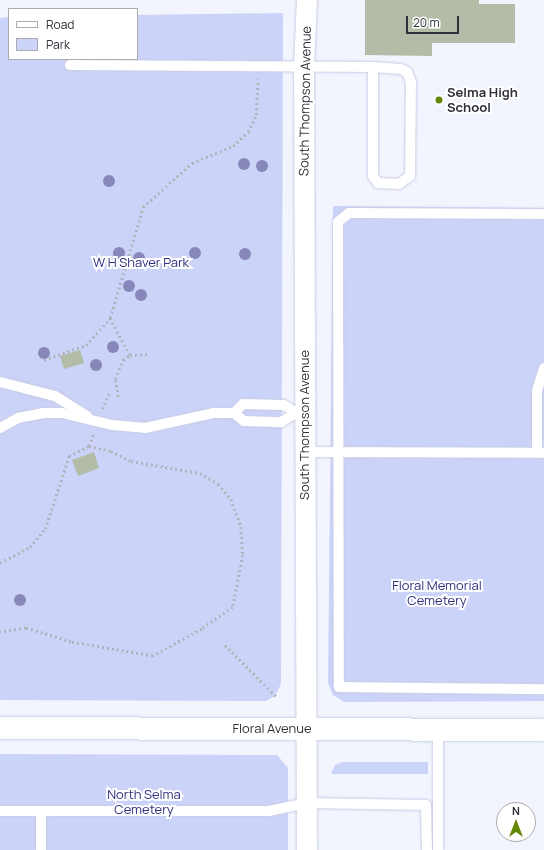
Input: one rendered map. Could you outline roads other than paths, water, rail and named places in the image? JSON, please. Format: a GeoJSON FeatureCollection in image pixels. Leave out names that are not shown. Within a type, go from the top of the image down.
{"type":"FeatureCollection","features":[{"type":"Feature","properties":{"kind":"main road","name":"Floral Avenue"},"geometry":{"type":"LineString","coordinates":[[0,728],[544,730]]}},
{"type":"Feature","properties":{"kind":"street","name":"South Thompson Avenue"},"geometry":{"type":"LineString","coordinates":[[307,0],[304,68],[300,413],[304,452],[307,850]]}},
{"type":"Feature","properties":{"kind":"lane"},"geometry":{"type":"LineString","coordinates":[[70,65],[304,68],[373,67],[401,69],[407,72],[411,82],[410,176],[399,184],[378,183],[373,176],[373,67]]}},
{"type":"Feature","properties":{"kind":"lane"},"geometry":{"type":"LineString","coordinates":[[544,214],[342,215],[338,222],[339,687],[544,689]]}},
{"type":"Feature","properties":{"kind":"lane"},"geometry":{"type":"LineString","coordinates":[[304,452],[540,453],[537,391],[544,368]]}},
{"type":"Feature","properties":{"kind":"lane"},"geometry":{"type":"LineString","coordinates":[[0,382],[56,396],[90,418],[112,426],[145,428],[214,413],[234,413],[244,421],[281,422],[300,413]]}},
{"type":"Feature","properties":{"kind":"lane"},"geometry":{"type":"LineString","coordinates":[[234,413],[243,404],[284,405],[300,413]]}},
{"type":"Feature","properties":{"kind":"lane"},"geometry":{"type":"LineString","coordinates":[[0,428],[18,418],[44,413],[90,418]]}},
{"type":"Feature","properties":{"kind":"lane"},"geometry":{"type":"LineString","coordinates":[[438,730],[438,850]]}},
{"type":"Feature","properties":{"kind":"lane"},"geometry":{"type":"LineString","coordinates":[[0,811],[269,811],[307,803],[426,805],[427,850]]}},
{"type":"Feature","properties":{"kind":"lane"},"geometry":{"type":"LineString","coordinates":[[41,811],[41,850]]}},
{"type":"Feature","properties":{"kind":"place","name":"Selma High School"},"geometry":{"type":"Point","coordinates":[439,100]}},
{"type":"Feature","properties":{"kind":"park label","name":"W H Shaver Park"},"geometry":{"type":"Point","coordinates":[141,262]}},
{"type":"Feature","properties":{"kind":"park label","name":"Floral Memorial Cemetery"},"geometry":{"type":"Point","coordinates":[437,594]}},
{"type":"Feature","properties":{"kind":"park label","name":"North Selma Cemetery"},"geometry":{"type":"Point","coordinates":[144,802]}}]}
